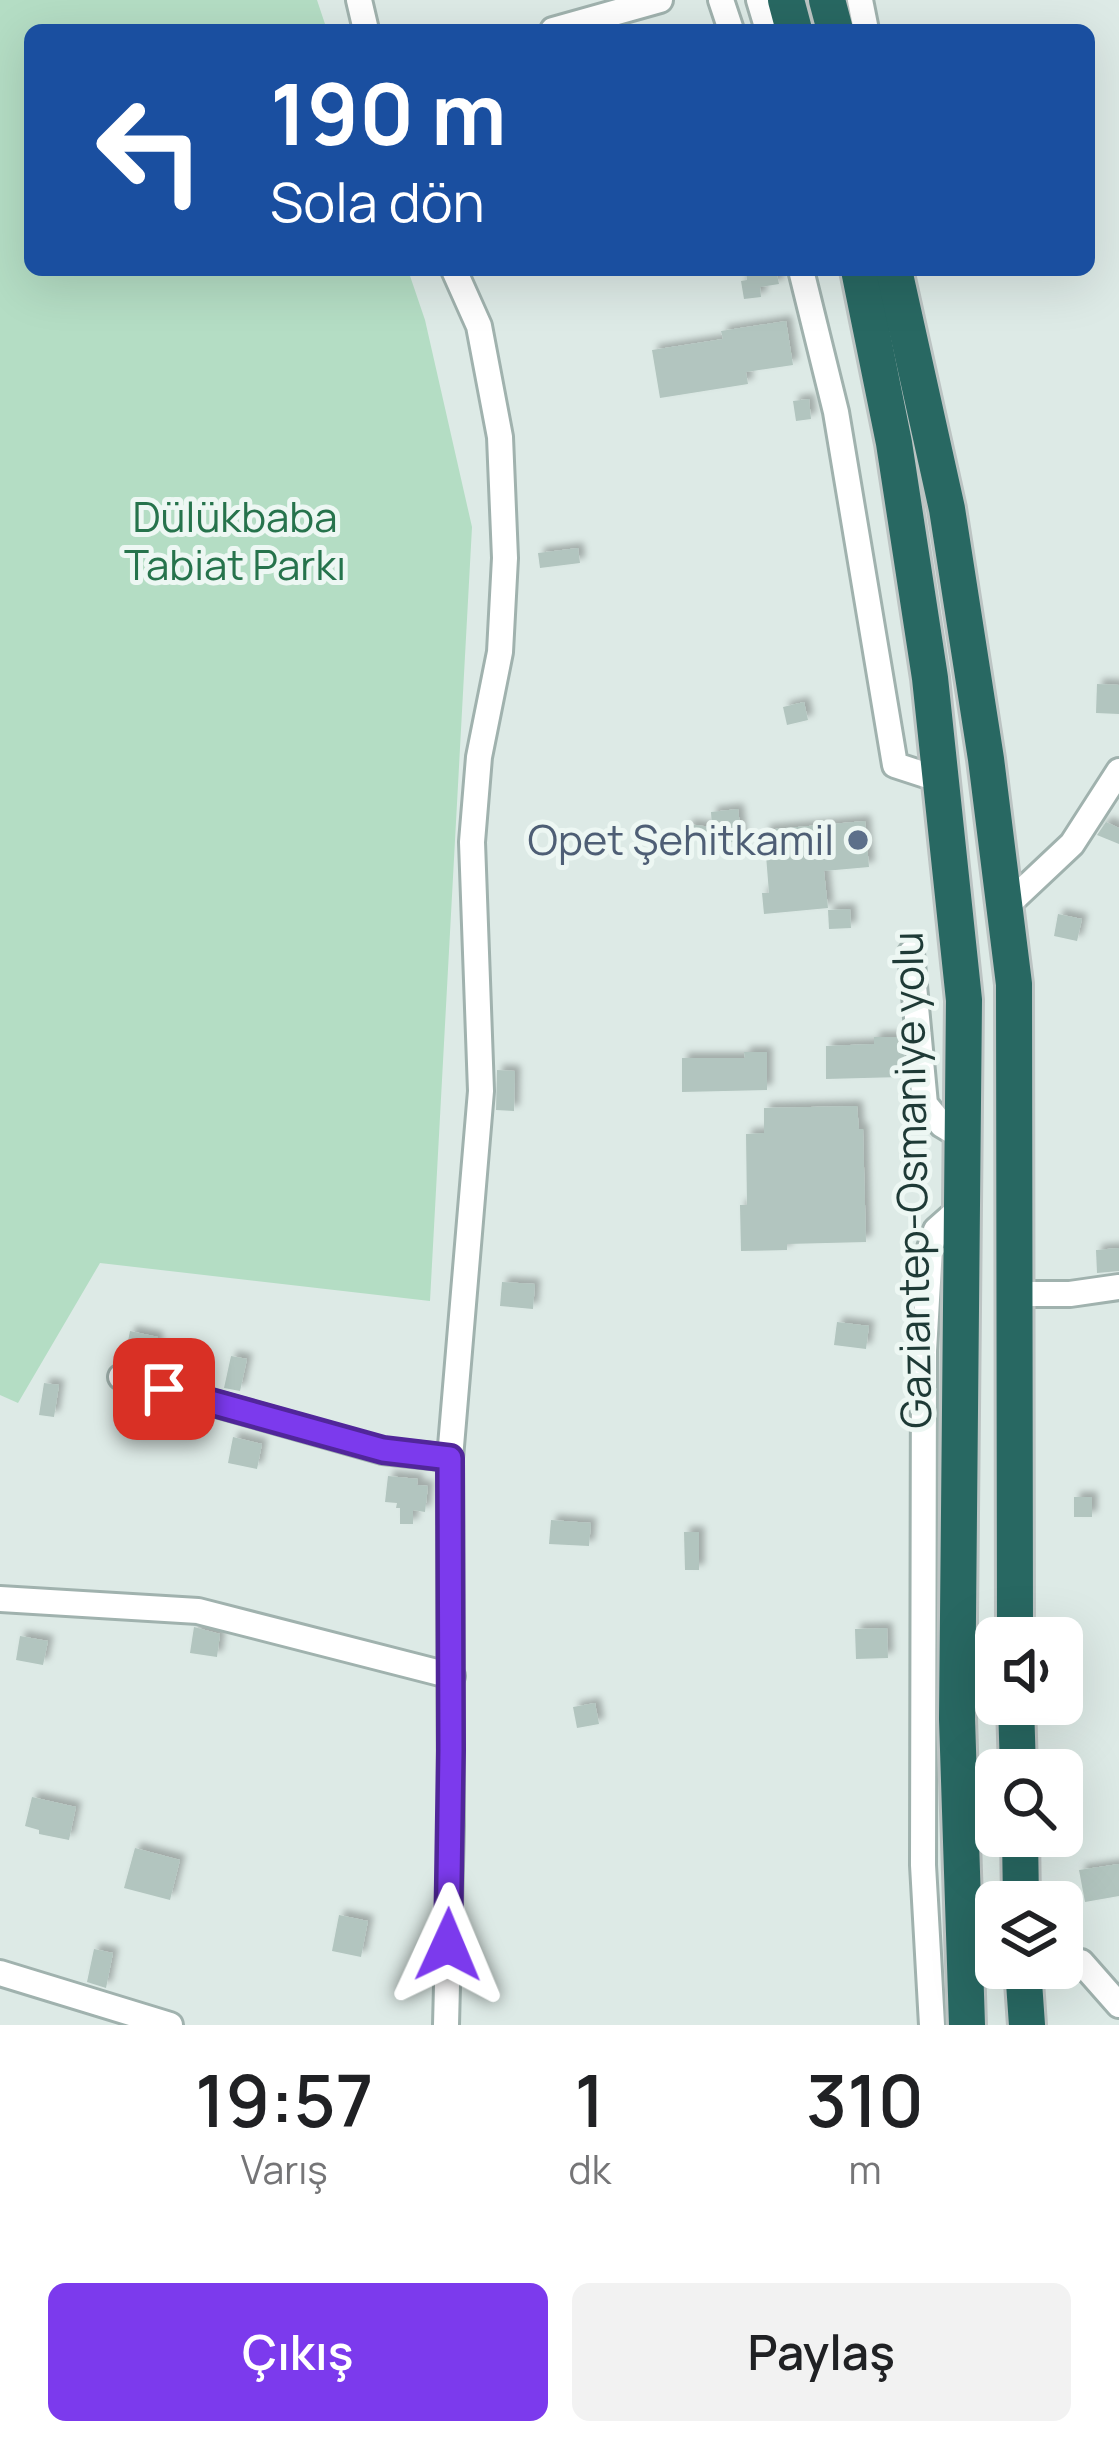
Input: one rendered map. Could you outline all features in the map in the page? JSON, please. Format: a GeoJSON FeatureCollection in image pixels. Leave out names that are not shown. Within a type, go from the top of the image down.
{"type":"FeatureCollection","features":[{"type":"Feature","properties":{"kind":"highway","name":"Gaziantep-Osmaniye yolu"},"geometry":{"type":"LineString","coordinates":[[860,276],[894,443],[930,678],[964,1000],[957,1719],[967,2025]]}},
{"type":"Feature","properties":{"kind":"highway"},"geometry":{"type":"LineString","coordinates":[[895,276],[947,508],[986,759],[1014,985],[1015,1617]]}},
{"type":"Feature","properties":{"kind":"highway"},"geometry":{"type":"LineString","coordinates":[[1025,1989],[1027,2025]]}},
{"type":"Feature","properties":{"kind":"street"},"geometry":{"type":"LineString","coordinates":[[574,24],[660,0]]}},
{"type":"Feature","properties":{"kind":"street"},"geometry":{"type":"LineString","coordinates":[[446,2025],[450,1458],[481,1091],[472,842],[479,757],[500,652],[505,558],[500,437],[478,326],[457,276]]}},
{"type":"Feature","properties":{"kind":"street"},"geometry":{"type":"LineString","coordinates":[[802,276],[836,412],[895,765],[940,780]]}},
{"type":"Feature","properties":{"kind":"street"},"geometry":{"type":"LineString","coordinates":[[1004,908],[1072,844],[1119,771]]}},
{"type":"Feature","properties":{"kind":"street"},"geometry":{"type":"LineString","coordinates":[[911,953],[925,1104],[942,1125],[962,1137]]}},
{"type":"Feature","properties":{"kind":"street"},"geometry":{"type":"LineString","coordinates":[[932,2025],[922,1865],[924,1351],[930,1248],[936,1230],[962,1207]]}},
{"type":"Feature","properties":{"kind":"street"},"geometry":{"type":"LineString","coordinates":[[1014,1294],[1070,1294],[1119,1287]]}},
{"type":"Feature","properties":{"kind":"street"},"geometry":{"type":"LineString","coordinates":[[121,1377],[383,1450],[450,1458]]}},
{"type":"Feature","properties":{"kind":"street"},"geometry":{"type":"LineString","coordinates":[[0,1599],[198,1611],[452,1676]]}},
{"type":"Feature","properties":{"kind":"street"},"geometry":{"type":"LineString","coordinates":[[1083,1964],[1119,2005]]}},
{"type":"Feature","properties":{"kind":"street"},"geometry":{"type":"LineString","coordinates":[[0,1973],[170,2025]]}},
{"type":"Feature","properties":{"kind":"green space","name":"Dülükbaba Tabiat Parkı"},"geometry":{"type":"Polygon","coordinates":[[[0,0],[317,0],[325,24],[24,24],[24,276],[410,276],[425,320],[472,527],[430,1301],[100,1263],[18,1403],[0,1395],[0,0]]]}},
{"type":"Feature","properties":{"kind":"building"},"geometry":{"type":"Polygon","coordinates":[[[747,276],[777,276],[779,284],[760,287],[761,297],[744,299],[741,281],[747,276]]]}},
{"type":"Feature","properties":{"kind":"building"},"geometry":{"type":"Polygon","coordinates":[[[786,321],[793,365],[746,372],[748,384],[660,398],[652,350],[723,339],[721,331],[786,321]]]}},
{"type":"Feature","properties":{"kind":"building"},"geometry":{"type":"Polygon","coordinates":[[[809,399],[811,419],[796,421],[793,401],[809,399]]]}},
{"type":"Feature","properties":{"kind":"building"},"geometry":{"type":"Polygon","coordinates":[[[578,548],[580,563],[540,568],[538,553],[578,548]]]}},
{"type":"Feature","properties":{"kind":"building"},"geometry":{"type":"Polygon","coordinates":[[[1097,684],[1119,685],[1119,714],[1096,713],[1097,684]]]}},
{"type":"Feature","properties":{"kind":"building"},"geometry":{"type":"Polygon","coordinates":[[[804,702],[808,720],[787,725],[783,707],[804,702]]]}},
{"type":"Feature","properties":{"kind":"building"},"geometry":{"type":"Polygon","coordinates":[[[738,809],[742,840],[714,845],[686,838],[687,824],[712,827],[711,812],[738,809]]]}},
{"type":"Feature","properties":{"kind":"building"},"geometry":{"type":"Polygon","coordinates":[[[865,821],[869,867],[824,871],[828,908],[764,914],[762,893],[769,893],[764,830],[865,821]]]}},
{"type":"Feature","properties":{"kind":"building"},"geometry":{"type":"Polygon","coordinates":[[[1106,822],[1119,828],[1119,844],[1097,835],[1106,822]]]}},
{"type":"Feature","properties":{"kind":"building"},"geometry":{"type":"Polygon","coordinates":[[[850,909],[851,928],[829,929],[828,910],[850,909]]]}},
{"type":"Feature","properties":{"kind":"building"},"geometry":{"type":"Polygon","coordinates":[[[1058,914],[1082,919],[1077,941],[1054,936],[1058,914]]]}},
{"type":"Feature","properties":{"kind":"building"},"geometry":{"type":"Polygon","coordinates":[[[874,1037],[898,1037],[906,1074],[826,1079],[826,1046],[874,1044],[874,1037]]]}},
{"type":"Feature","properties":{"kind":"building"},"geometry":{"type":"Polygon","coordinates":[[[744,1052],[767,1052],[767,1090],[682,1092],[682,1058],[745,1058],[744,1052]]]}},
{"type":"Feature","properties":{"kind":"building"},"geometry":{"type":"Polygon","coordinates":[[[497,1070],[515,1071],[514,1111],[496,1110],[497,1070]]]}},
{"type":"Feature","properties":{"kind":"building"},"geometry":{"type":"Polygon","coordinates":[[[857,1106],[859,1129],[863,1129],[866,1242],[787,1244],[787,1250],[741,1251],[740,1205],[747,1205],[746,1134],[764,1133],[764,1108],[857,1106]]]}},
{"type":"Feature","properties":{"kind":"building"},"geometry":{"type":"Polygon","coordinates":[[[1119,1248],[1119,1271],[1097,1273],[1096,1250],[1119,1248]]]}},
{"type":"Feature","properties":{"kind":"building"},"geometry":{"type":"Polygon","coordinates":[[[502,1282],[535,1284],[533,1309],[500,1306],[502,1282]]]}},
{"type":"Feature","properties":{"kind":"building"},"geometry":{"type":"Polygon","coordinates":[[[837,1322],[869,1326],[866,1349],[834,1345],[837,1322]]]}},
{"type":"Feature","properties":{"kind":"building"},"geometry":{"type":"Polygon","coordinates":[[[130,1331],[158,1337],[156,1347],[168,1350],[164,1372],[124,1361],[130,1331]]]}},
{"type":"Feature","properties":{"kind":"building"},"geometry":{"type":"Polygon","coordinates":[[[231,1356],[247,1359],[240,1391],[224,1388],[231,1356]]]}},
{"type":"Feature","properties":{"kind":"building"},"geometry":{"type":"Polygon","coordinates":[[[44,1383],[59,1385],[54,1417],[39,1415],[44,1383]]]}},
{"type":"Feature","properties":{"kind":"building"},"geometry":{"type":"Polygon","coordinates":[[[233,1437],[262,1444],[257,1469],[228,1463],[233,1437]]]}},
{"type":"Feature","properties":{"kind":"building"},"geometry":{"type":"Polygon","coordinates":[[[388,1476],[418,1479],[417,1485],[428,1486],[425,1512],[413,1510],[413,1524],[400,1524],[397,1503],[385,1502],[388,1476]]]}},
{"type":"Feature","properties":{"kind":"building"},"geometry":{"type":"Polygon","coordinates":[[[1074,1497],[1092,1497],[1092,1517],[1074,1517],[1074,1497]]]}},
{"type":"Feature","properties":{"kind":"building"},"geometry":{"type":"Polygon","coordinates":[[[551,1520],[591,1523],[589,1546],[549,1544],[551,1520]]]}},
{"type":"Feature","properties":{"kind":"building"},"geometry":{"type":"Polygon","coordinates":[[[684,1532],[699,1532],[699,1570],[685,1570],[684,1532]]]}},
{"type":"Feature","properties":{"kind":"building"},"geometry":{"type":"Polygon","coordinates":[[[194,1627],[220,1634],[217,1657],[190,1653],[194,1627]]]}},
{"type":"Feature","properties":{"kind":"building"},"geometry":{"type":"Polygon","coordinates":[[[887,1628],[888,1658],[856,1659],[855,1629],[887,1628]]]}},
{"type":"Feature","properties":{"kind":"building"},"geometry":{"type":"Polygon","coordinates":[[[20,1636],[48,1641],[43,1665],[16,1660],[20,1636]]]}},
{"type":"Feature","properties":{"kind":"building"},"geometry":{"type":"Polygon","coordinates":[[[595,1703],[599,1724],[577,1728],[573,1707],[595,1703]]]}},
{"type":"Feature","properties":{"kind":"building"},"geometry":{"type":"Polygon","coordinates":[[[32,1797],[76,1807],[69,1840],[25,1826],[32,1797]]]}},
{"type":"Feature","properties":{"kind":"building"},"geometry":{"type":"Polygon","coordinates":[[[135,1848],[180,1860],[170,1900],[124,1888],[135,1848]]]}},
{"type":"Feature","properties":{"kind":"building"},"geometry":{"type":"Polygon","coordinates":[[[1119,1864],[1119,1896],[1085,1902],[1079,1870],[1119,1864]]]}},
{"type":"Feature","properties":{"kind":"building"},"geometry":{"type":"Polygon","coordinates":[[[339,1915],[368,1921],[361,1957],[332,1951],[339,1915]]]}},
{"type":"Feature","properties":{"kind":"building"},"geometry":{"type":"Polygon","coordinates":[[[94,1949],[113,1953],[106,1988],[87,1982],[94,1949]]]}},
{"type":"Feature","properties":{"kind":"place","name":"Opet Şehitkamil"},"geometry":{"type":"Point","coordinates":[858,840]}},
{"type":"Feature","properties":{"kind":"route"},"geometry":{"type":"LineString","coordinates":[[164,1389],[383,1450],[450,1458],[448,1945]]}}]}
